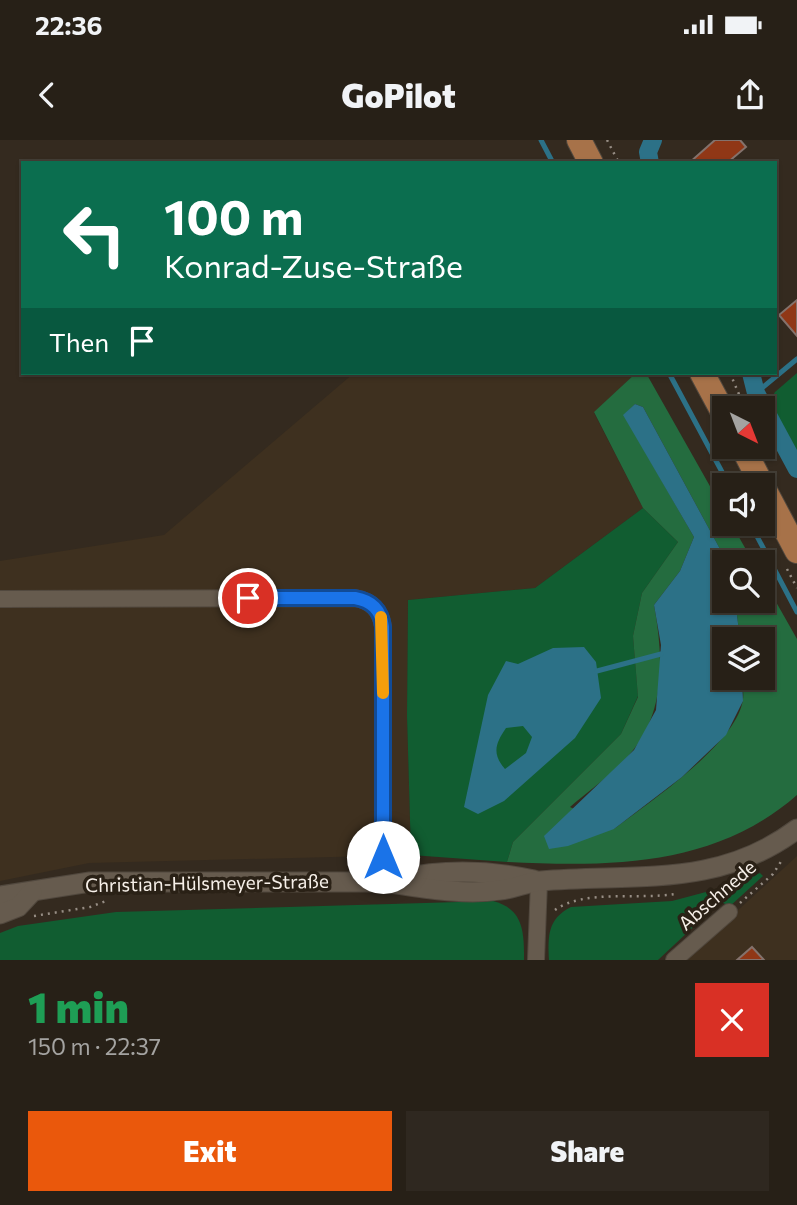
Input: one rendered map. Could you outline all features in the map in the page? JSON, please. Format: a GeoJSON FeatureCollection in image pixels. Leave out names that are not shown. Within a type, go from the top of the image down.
{"type":"FeatureCollection","features":[{"type":"Feature","properties":{"kind":"main road"},"geometry":{"type":"LineString","coordinates":[[579,140],[590,161]]}},
{"type":"Feature","properties":{"kind":"main road"},"geometry":{"type":"LineString","coordinates":[[703,375],[714,396]]}},
{"type":"Feature","properties":{"kind":"main road"},"geometry":{"type":"LineString","coordinates":[[775,510],[797,551]]}},
{"type":"Feature","properties":{"kind":"street"},"geometry":{"type":"LineString","coordinates":[[0,599],[355,598],[372,604],[378,611],[383,627],[383,882]]}},
{"type":"Feature","properties":{"kind":"street","name":"Christian-Hülsmeyer-Straße"},"geometry":{"type":"LineString","coordinates":[[0,896],[90,882],[383,882],[427,888],[499,891],[539,881],[637,879],[711,870],[760,853],[797,829]]}},
{"type":"Feature","properties":{"kind":"street"},"geometry":{"type":"LineString","coordinates":[[536,960],[539,881]]}},
{"type":"Feature","properties":{"kind":"street","name":"Christian-Hülsmeyer-Straße"},"geometry":{"type":"LineString","coordinates":[[0,914],[18,906],[32,892]]}},
{"type":"Feature","properties":{"kind":"street","name":"Abschnede"},"geometry":{"type":"LineString","coordinates":[[674,960],[729,912]]}},
{"type":"Feature","properties":{"kind":"path"},"geometry":{"type":"LineString","coordinates":[[607,140],[618,161]]}},
{"type":"Feature","properties":{"kind":"path"},"geometry":{"type":"LineString","coordinates":[[731,375],[740,396]]}},
{"type":"Feature","properties":{"kind":"path","name":"Abschnede"},"geometry":{"type":"LineString","coordinates":[[729,912],[773,874],[784,858]]}},
{"type":"Feature","properties":{"kind":"path"},"geometry":{"type":"LineString","coordinates":[[553,912],[566,903]]}},
{"type":"Feature","properties":{"kind":"path"},"geometry":{"type":"LineString","coordinates":[[32,916],[90,907]]}},
{"type":"Feature","properties":{"kind":"shaded area"},"geometry":{"type":"Polygon","coordinates":[[[352,375],[634,375],[594,413],[643,508],[535,588],[408,600],[407,716],[411,855],[89,863],[0,881],[0,561],[164,535],[352,375]]]}},
{"type":"Feature","properties":{"kind":"shaded area"},"geometry":{"type":"Polygon","coordinates":[[[797,856],[797,960],[684,960],[797,856]]]}},
{"type":"Feature","properties":{"kind":"green space"},"geometry":{"type":"Polygon","coordinates":[[[797,373],[797,450],[794,451],[775,415],[775,396],[773,396],[797,373]]]}},
{"type":"Feature","properties":{"kind":"green space"},"geometry":{"type":"Polygon","coordinates":[[[634,375],[647,375],[712,490],[712,534],[643,407],[635,404],[624,415],[694,537],[680,571],[654,605],[660,661],[657,698],[652,716],[634,749],[620,765],[570,807],[614,829],[709,753],[737,716],[743,699],[743,690],[775,690],[775,627],[738,627],[737,613],[775,613],[775,600],[797,639],[797,795],[765,819],[732,837],[697,849],[623,862],[507,862],[513,842],[621,734],[638,697],[633,636],[642,593],[678,542],[643,508],[594,412],[634,375]]]}},
{"type":"Feature","properties":{"kind":"green space"},"geometry":{"type":"Polygon","coordinates":[[[643,508],[678,542],[642,593],[633,636],[638,696],[621,734],[513,842],[507,862],[411,855],[407,716],[408,600],[535,588],[643,508]]]}},
{"type":"Feature","properties":{"kind":"green space"},"geometry":{"type":"Polygon","coordinates":[[[713,536],[738,536],[746,550],[720,550],[713,536]]]}},
{"type":"Feature","properties":{"kind":"green space"},"geometry":{"type":"Polygon","coordinates":[[[760,873],[763,876],[729,907],[721,901],[658,960],[549,960],[549,936],[553,923],[571,907],[672,901],[721,888],[760,873]]]}},
{"type":"Feature","properties":{"kind":"green space"},"geometry":{"type":"Polygon","coordinates":[[[493,901],[511,910],[520,923],[524,960],[0,960],[0,933],[18,926],[116,912],[493,901]]]}},
{"type":"Feature","properties":{"kind":"water"},"geometry":{"type":"Polygon","coordinates":[[[635,404],[643,407],[720,549],[712,550],[712,613],[737,613],[738,627],[712,627],[712,690],[743,690],[743,701],[726,735],[682,777],[614,829],[568,846],[549,849],[544,836],[634,750],[656,710],[661,645],[654,605],[680,571],[694,537],[623,415],[635,404]]]}},
{"type":"Feature","properties":{"kind":"water"},"geometry":{"type":"Polygon","coordinates":[[[584,647],[596,662],[601,698],[575,738],[504,801],[478,814],[464,807],[488,695],[506,661],[518,664],[553,648],[584,647]],[[523,726],[506,728],[496,749],[498,759],[505,769],[526,753],[532,737],[523,726]]]}},
{"type":"Feature","properties":{"kind":"building"},"geometry":{"type":"Polygon","coordinates":[[[715,140],[740,140],[746,147],[729,161],[691,161],[715,140]]]}},
{"type":"Feature","properties":{"kind":"building"},"geometry":{"type":"Polygon","coordinates":[[[797,300],[797,336],[779,315],[797,300]]]}},
{"type":"Feature","properties":{"kind":"building"},"geometry":{"type":"Polygon","coordinates":[[[752,947],[764,960],[737,960],[752,947]]]}},
{"type":"Feature","properties":{"kind":"waterway"},"geometry":{"type":"LineString","coordinates":[[541,140],[552,161]]}},
{"type":"Feature","properties":{"kind":"waterway"},"geometry":{"type":"LineString","coordinates":[[650,161],[648,152],[653,140]]}},
{"type":"Feature","properties":{"kind":"waterway"},"geometry":{"type":"LineString","coordinates":[[756,393],[797,359]]}},
{"type":"Feature","properties":{"kind":"waterway"},"geometry":{"type":"LineString","coordinates":[[670,375],[723,473]]}},
{"type":"Feature","properties":{"kind":"waterway"},"geometry":{"type":"LineString","coordinates":[[752,375],[756,393],[797,469]]}},
{"type":"Feature","properties":{"kind":"waterway"},"geometry":{"type":"LineString","coordinates":[[757,536],[797,612]]}},
{"type":"Feature","properties":{"kind":"waterway"},"geometry":{"type":"LineString","coordinates":[[597,671],[661,654]]}},
{"type":"Feature","properties":{"kind":"slow traffic"},"geometry":{"type":"LineString","coordinates":[[381,617],[383,693]]}},
{"type":"Feature","properties":{"kind":"route"},"geometry":{"type":"LineString","coordinates":[[248,598],[355,598],[364,600],[378,611],[383,627],[383,857]]}}]}
